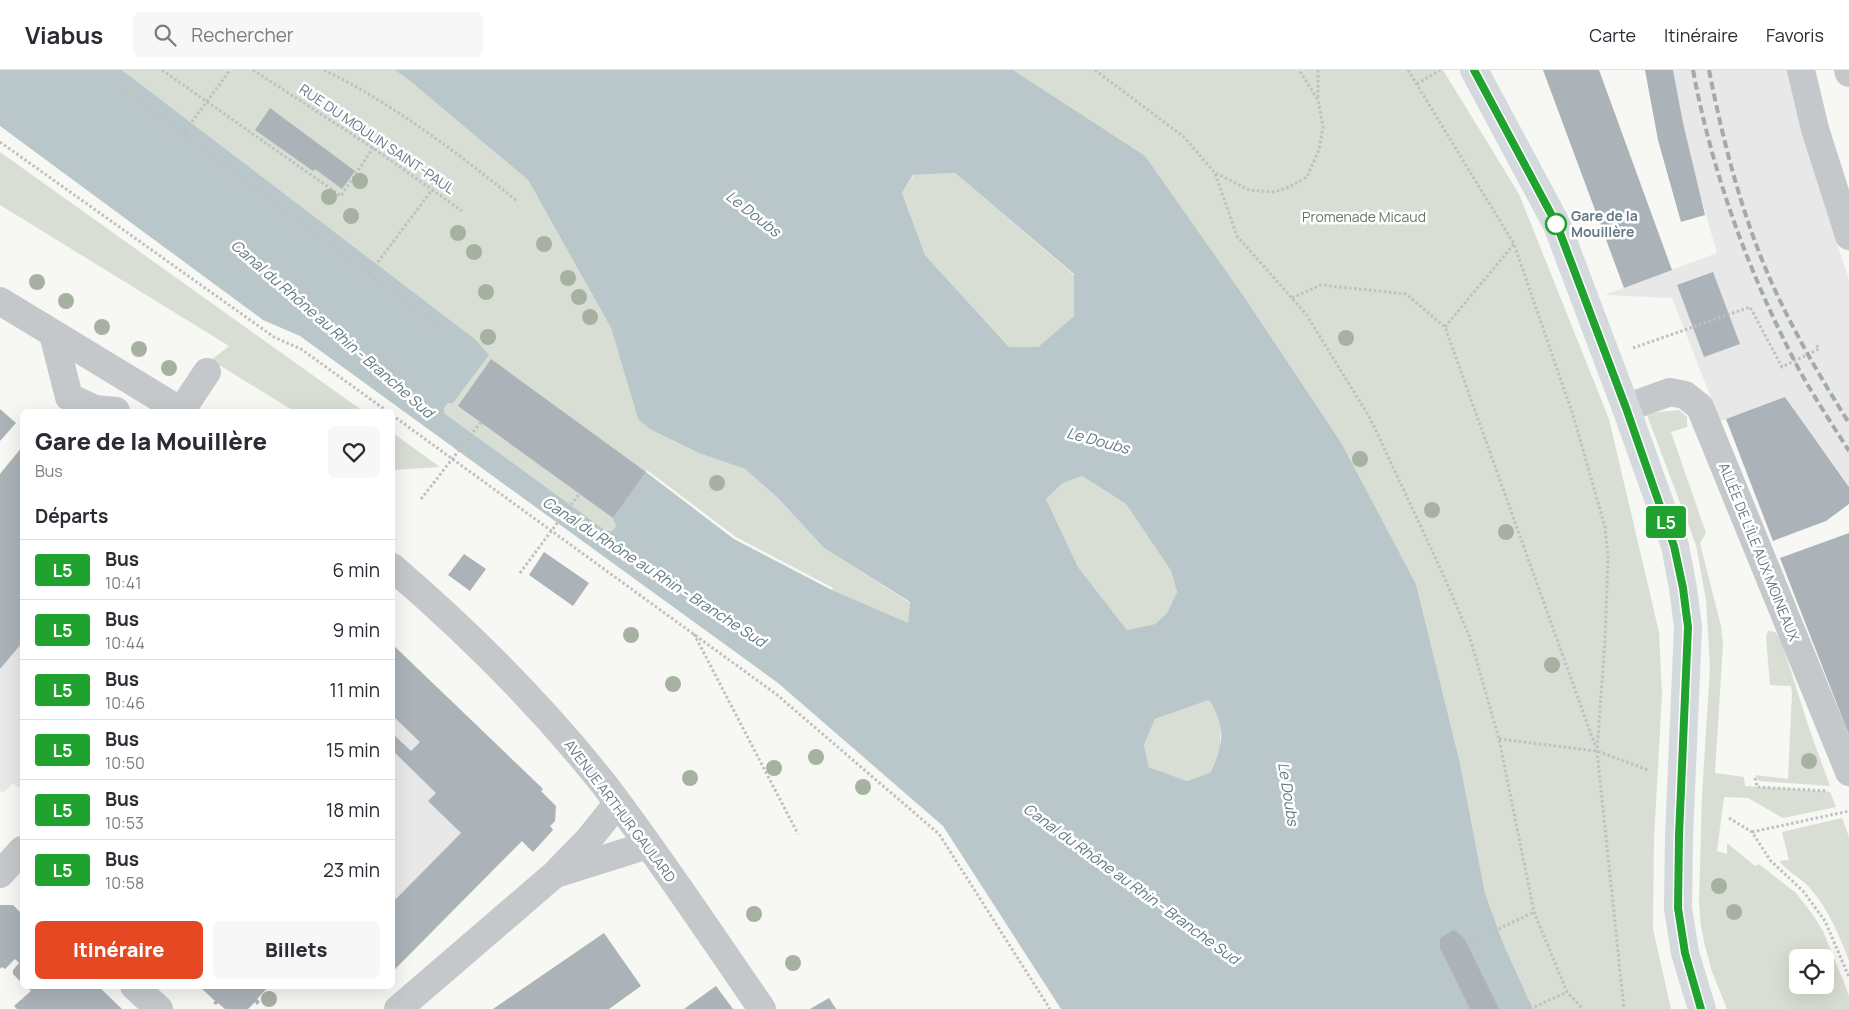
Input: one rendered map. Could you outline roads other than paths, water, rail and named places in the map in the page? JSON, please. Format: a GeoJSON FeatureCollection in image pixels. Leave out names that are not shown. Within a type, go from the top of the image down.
{"type":"FeatureCollection","features":[{"type":"Feature","properties":{"kind":"main road"},"geometry":{"type":"LineString","coordinates":[[1474,70],[1557,225],[1626,408],[1674,546],[1683,588],[1688,627],[1679,836],[1678,908],[1685,953],[1702,1009]]}},
{"type":"Feature","properties":{"kind":"street"},"geometry":{"type":"LineString","coordinates":[[1801,70],[1815,129],[1849,236]]}},
{"type":"Feature","properties":{"kind":"street"},"geometry":{"type":"LineString","coordinates":[[0,301],[178,409]]}},
{"type":"Feature","properties":{"kind":"street"},"geometry":{"type":"LineString","coordinates":[[53,334],[70,405],[95,409]]}},
{"type":"Feature","properties":{"kind":"street"},"geometry":{"type":"LineString","coordinates":[[182,409],[207,372]]}},
{"type":"Feature","properties":{"kind":"street","name":"ALLÉE DE L'ÎLE AUX MOINEAUX"},"geometry":{"type":"LineString","coordinates":[[1626,408],[1670,392],[1686,395],[1700,407],[1849,772]]}},
{"type":"Feature","properties":{"kind":"street","name":"AVENUE ARTHUR GAULARD"},"geometry":{"type":"LineString","coordinates":[[395,569],[474,640],[521,688],[563,736],[648,845],[762,1009]]}},
{"type":"Feature","properties":{"kind":"street"},"geometry":{"type":"LineString","coordinates":[[398,1009],[555,874],[589,839],[617,804]]}},
{"type":"Feature","properties":{"kind":"street"},"geometry":{"type":"LineString","coordinates":[[555,874],[648,845]]}},
{"type":"Feature","properties":{"kind":"street"},"geometry":{"type":"LineString","coordinates":[[137,989],[159,1009]]}},
{"type":"Feature","properties":{"kind":"water"},"geometry":{"type":"Polygon","coordinates":[[[0,70],[122,70],[475,339],[489,355],[453,403],[448,403],[444,408],[444,413],[606,531],[612,531],[616,526],[613,518],[646,472],[734,539],[832,590],[908,623],[910,602],[824,548],[777,497],[745,469],[701,454],[650,429],[638,419],[611,328],[528,180],[395,70],[1013,70],[1145,156],[1247,301],[1342,444],[1416,584],[1460,763],[1485,893],[1503,943],[1533,1009],[1061,1009],[943,826],[778,683],[300,336],[263,320],[0,126],[0,70]],[[955,173],[913,175],[902,193],[925,255],[1009,347],[1038,347],[1074,316],[1074,274],[955,173]],[[1082,476],[1063,483],[1046,499],[1078,567],[1127,630],[1155,624],[1167,613],[1177,592],[1171,571],[1126,504],[1082,476]],[[1209,700],[1155,719],[1144,745],[1149,767],[1187,781],[1211,772],[1220,744],[1221,728],[1215,710],[1209,700]]]}},
{"type":"Feature","properties":{"kind":"railway"},"geometry":{"type":"LineString","coordinates":[[1693,70],[1710,145],[1746,255],[1794,360],[1813,395],[1849,451]]}},
{"type":"Feature","properties":{"kind":"railway"},"geometry":{"type":"LineString","coordinates":[[1709,70],[1734,176],[1760,254],[1797,334],[1849,423]]}},
{"type":"Feature","properties":{"kind":"place","name":"Gare de la Mouillère"},"geometry":{"type":"Point","coordinates":[1556,224]}},
{"type":"Feature","properties":{"kind":"water label","name":"Le Doubs"},"geometry":{"type":"Point","coordinates":[753,214]}},
{"type":"Feature","properties":{"kind":"water label","name":"Canal du Rhône au Rhin - Branche Sud"},"geometry":{"type":"Point","coordinates":[332,329]}},
{"type":"Feature","properties":{"kind":"water label","name":"Le Doubs"},"geometry":{"type":"Point","coordinates":[1098,441]}},
{"type":"Feature","properties":{"kind":"water label","name":"Canal du Rhône au Rhin - Branche Sud"},"geometry":{"type":"Point","coordinates":[654,572]}},
{"type":"Feature","properties":{"kind":"water label","name":"Le Doubs"},"geometry":{"type":"Point","coordinates":[1288,794]}},
{"type":"Feature","properties":{"kind":"water label","name":"Canal du Rhône au Rhin - Branche Sud"},"geometry":{"type":"Point","coordinates":[1131,884]}},
{"type":"Feature","properties":{"kind":"park label","name":"Promenade Micaud"},"geometry":{"type":"Point","coordinates":[1364,217]}}]}
